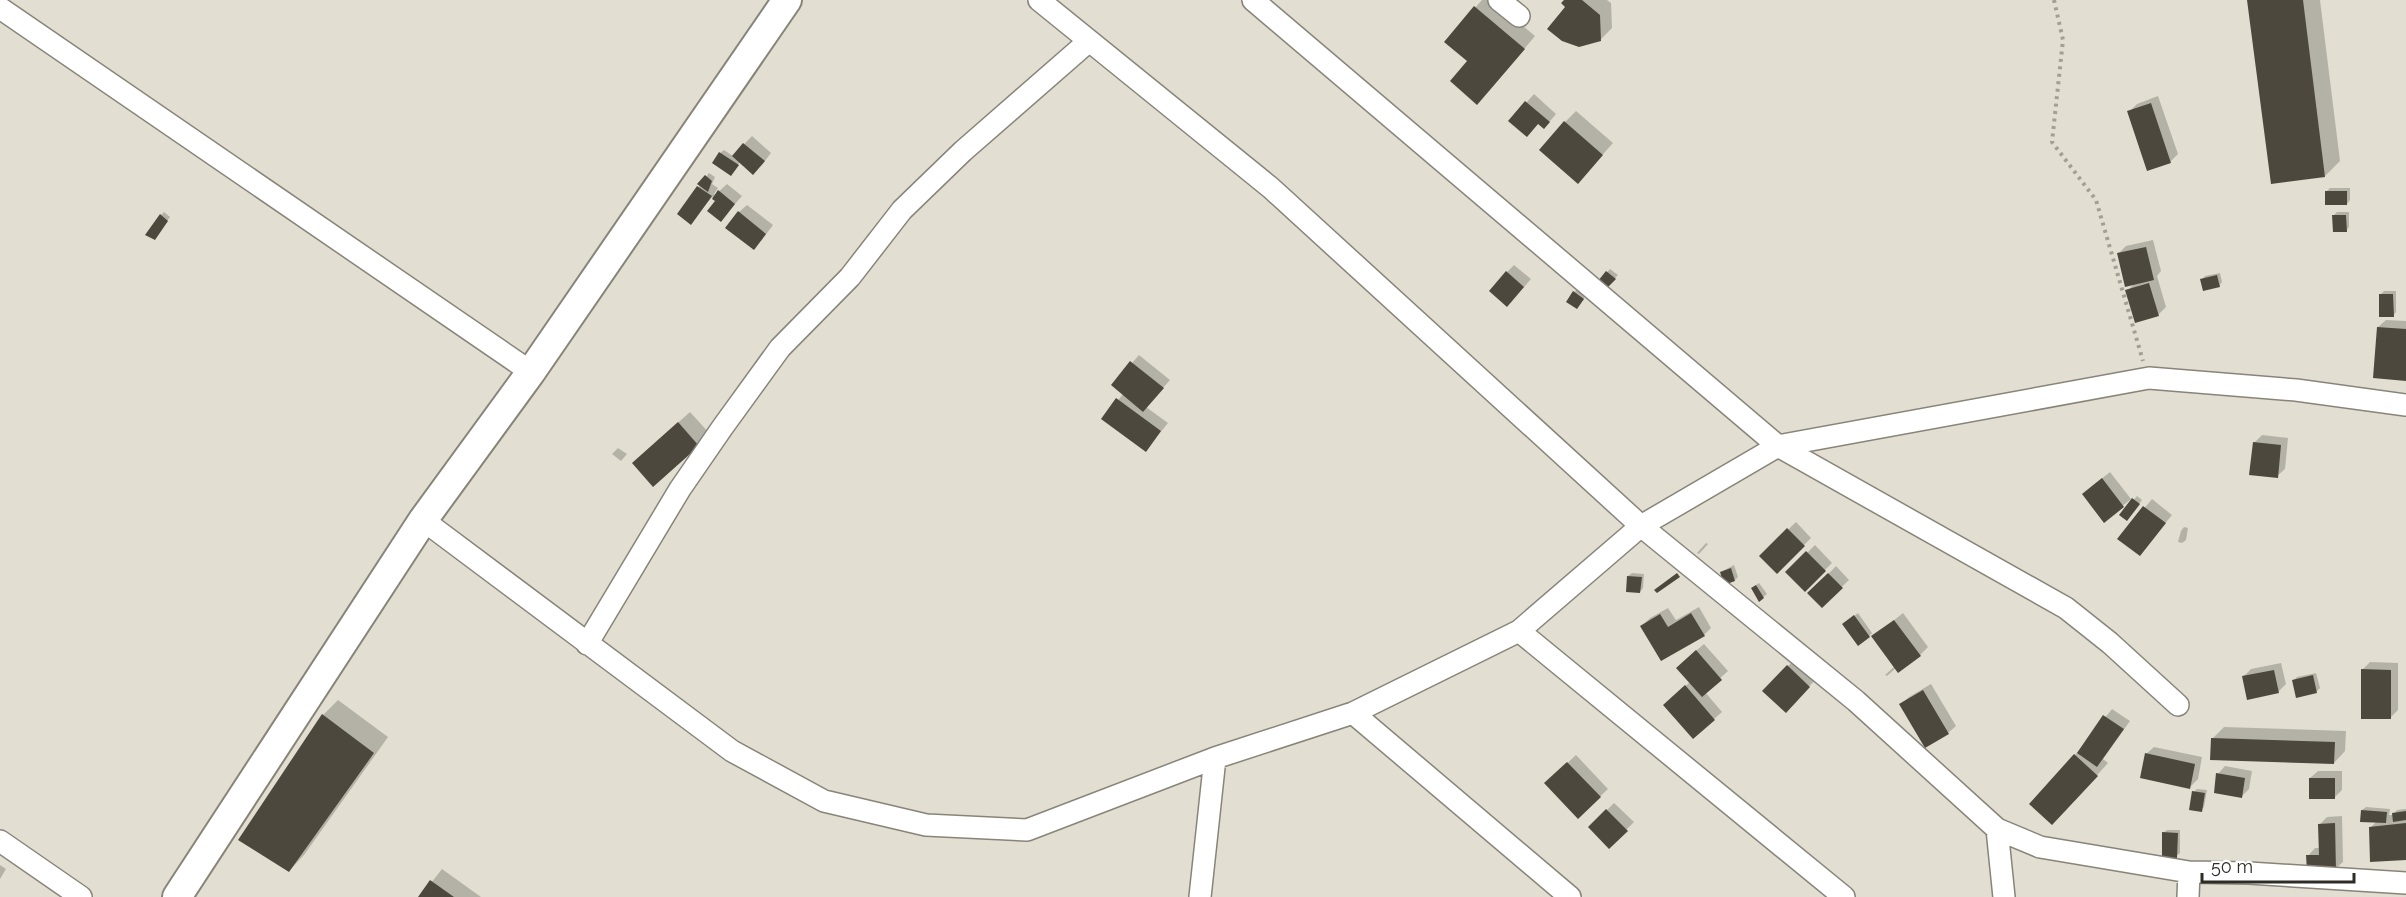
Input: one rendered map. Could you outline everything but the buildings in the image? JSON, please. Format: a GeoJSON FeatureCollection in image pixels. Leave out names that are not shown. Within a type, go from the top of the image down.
{"type":"FeatureCollection","features":[{"type":"Feature","properties":{"kind":"street"},"geometry":{"type":"LineString","coordinates":[[177,897],[423,520],[531,372],[788,0]]}},
{"type":"Feature","properties":{"kind":"street"},"geometry":{"type":"LineString","coordinates":[[1039,0],[1271,188],[1641,526],[1856,701],[1997,829],[2040,847],[2189,872],[2249,873],[2406,883]]}},
{"type":"Feature","properties":{"kind":"street"},"geometry":{"type":"LineString","coordinates":[[1253,0],[1778,446],[2066,608],[2110,643],[2178,705]]}},
{"type":"Feature","properties":{"kind":"street"},"geometry":{"type":"LineString","coordinates":[[1499,0],[1519,16]]}},
{"type":"Feature","properties":{"kind":"street"},"geometry":{"type":"LineString","coordinates":[[0,8],[531,372]]}},
{"type":"Feature","properties":{"kind":"street"},"geometry":{"type":"LineString","coordinates":[[587,644],[680,489],[780,348],[850,277],[902,210],[963,151],[1089,41]]}},
{"type":"Feature","properties":{"kind":"street"},"geometry":{"type":"LineString","coordinates":[[423,520],[732,752],[824,801],[926,825],[1027,830],[1215,758],[1353,713],[1519,632],[1641,526],[1778,446],[2149,378],[2296,390],[2406,405]]}},
{"type":"Feature","properties":{"kind":"street"},"geometry":{"type":"LineString","coordinates":[[1519,632],[1844,897]]}},
{"type":"Feature","properties":{"kind":"street"},"geometry":{"type":"LineString","coordinates":[[1353,713],[1570,897]]}},
{"type":"Feature","properties":{"kind":"street"},"geometry":{"type":"LineString","coordinates":[[1200,897],[1215,758]]}},
{"type":"Feature","properties":{"kind":"street"},"geometry":{"type":"LineString","coordinates":[[1997,829],[2004,897]]}},
{"type":"Feature","properties":{"kind":"street"},"geometry":{"type":"LineString","coordinates":[[0,841],[81,897]]}},
{"type":"Feature","properties":{"kind":"street"},"geometry":{"type":"LineString","coordinates":[[2188,897],[2189,872]]}},
{"type":"Feature","properties":{"kind":"path"},"geometry":{"type":"LineString","coordinates":[[2054,0],[2063,40],[2052,142],[2096,200],[2149,378]]}}]}
